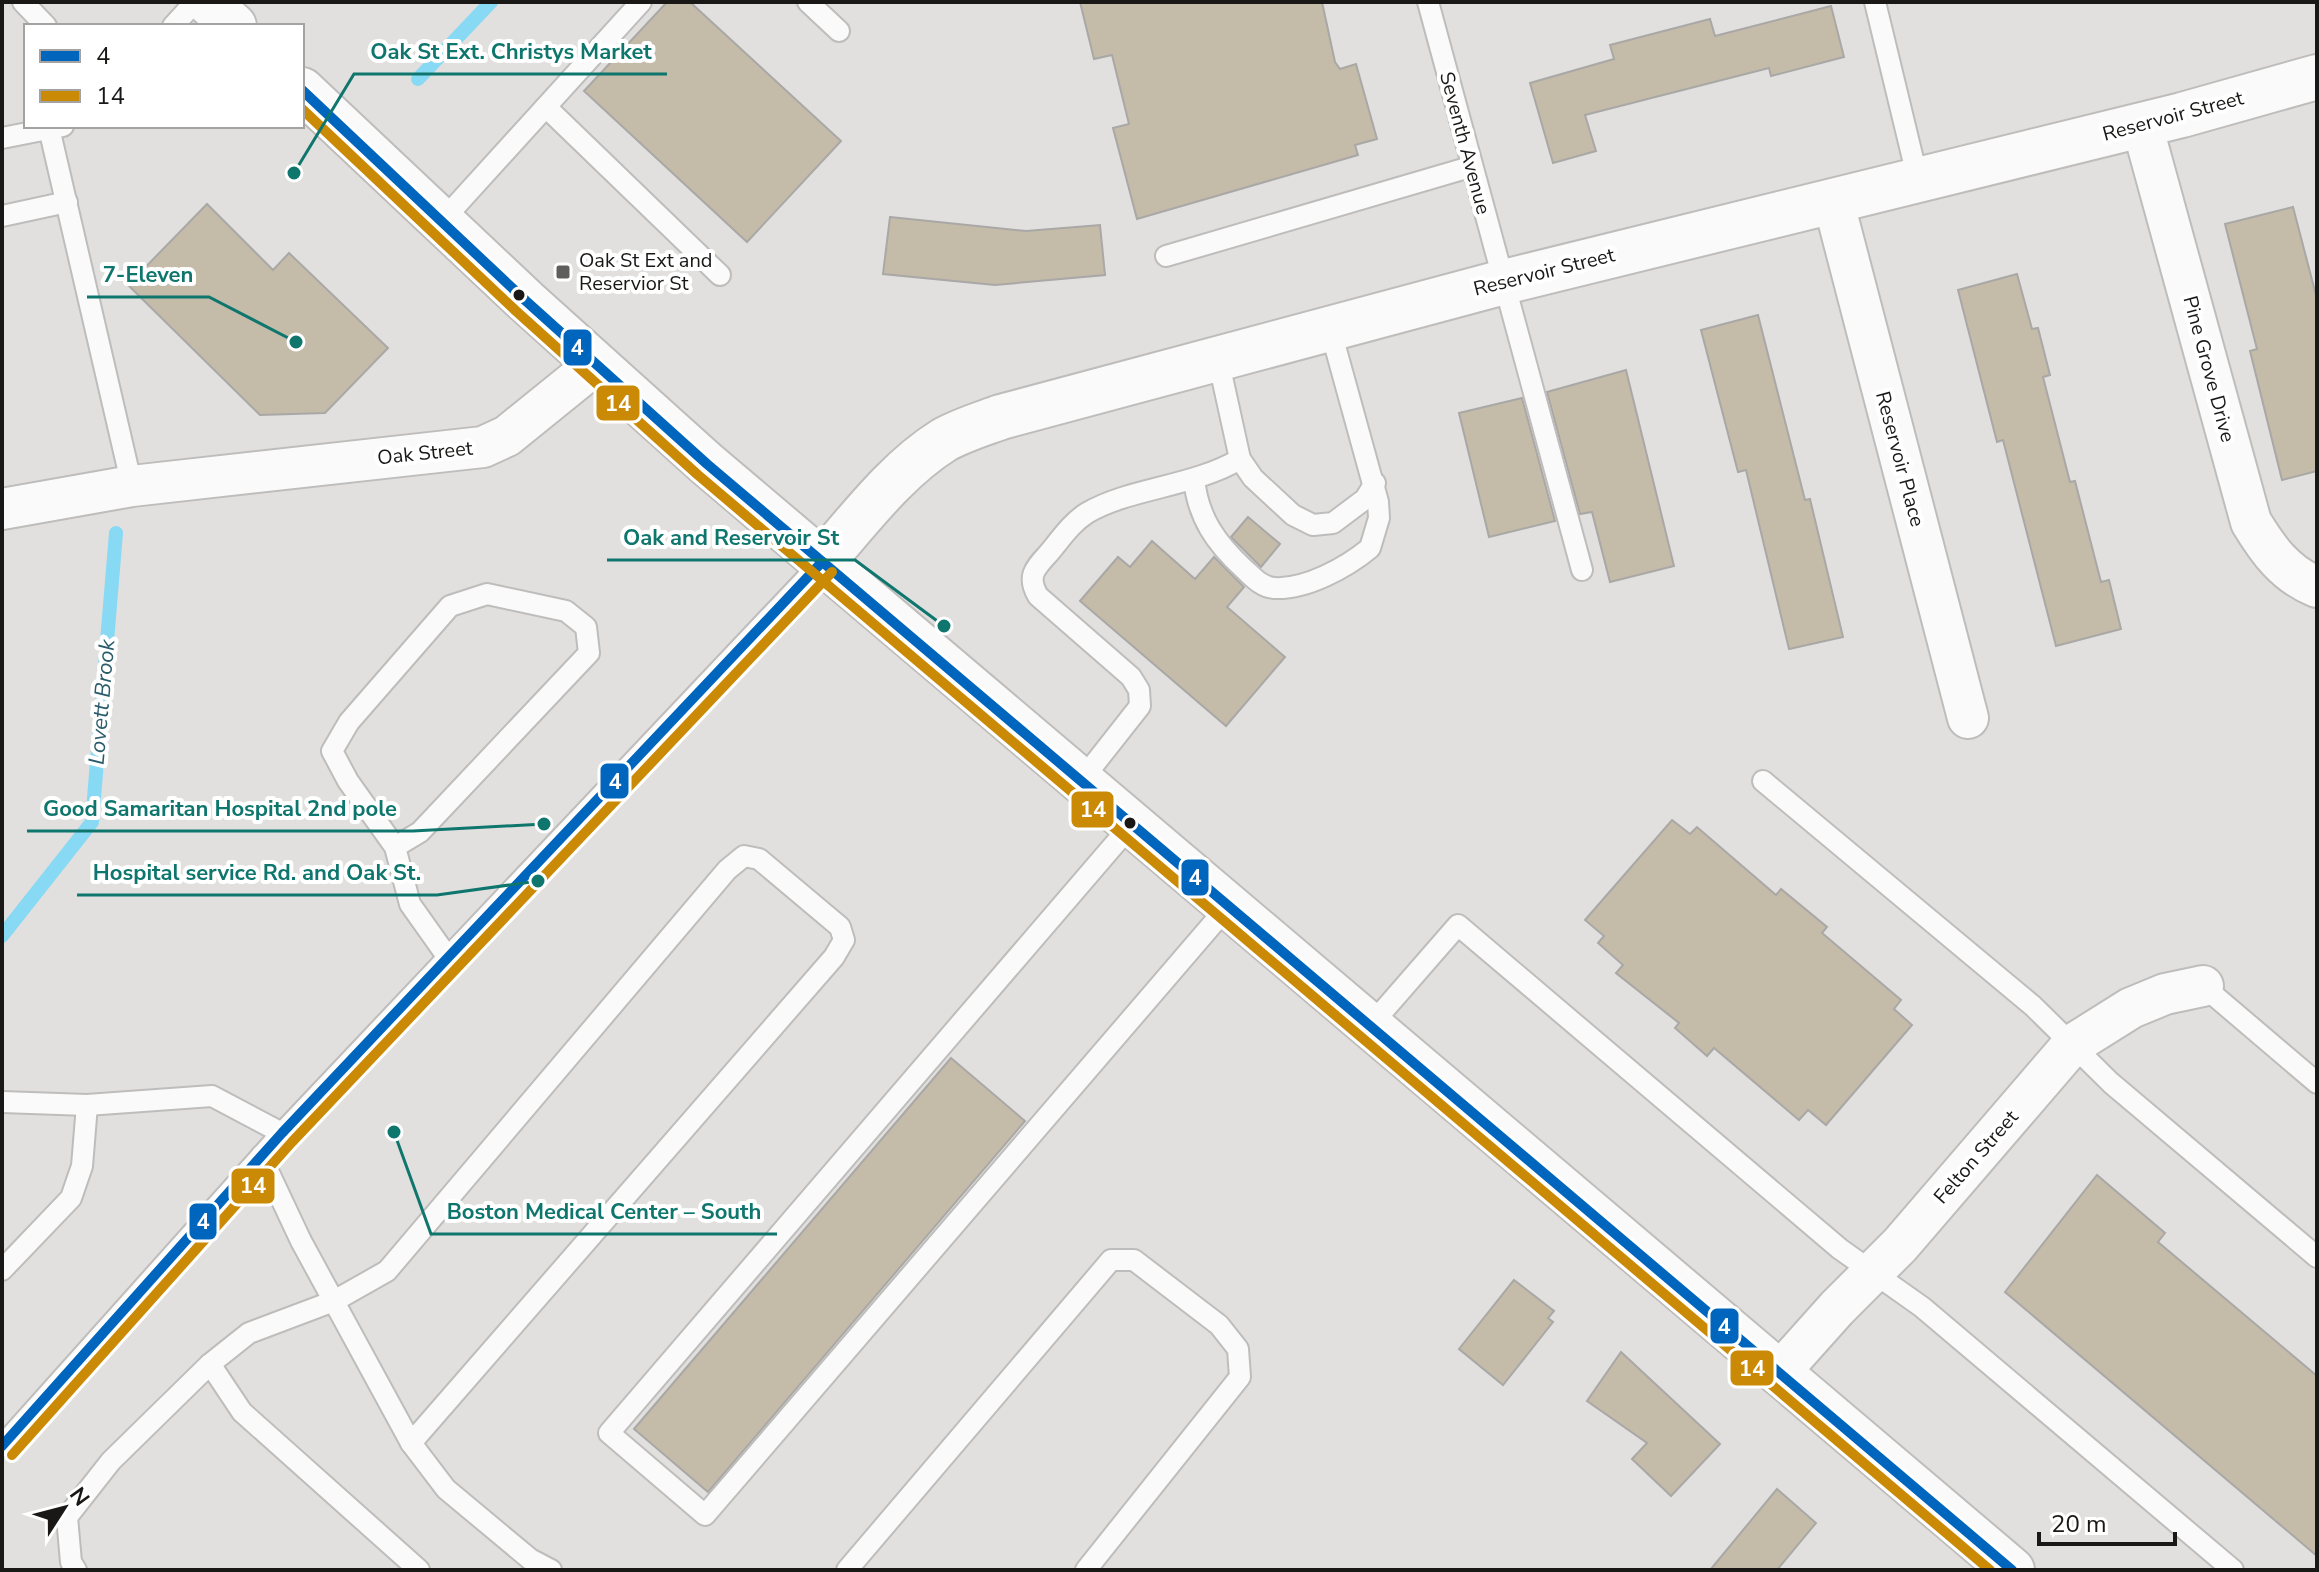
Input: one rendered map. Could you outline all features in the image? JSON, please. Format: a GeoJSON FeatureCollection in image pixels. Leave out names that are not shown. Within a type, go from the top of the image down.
{"type":"FeatureCollection","features":[{"type":"Feature","properties":{"kind":"main road"},"geometry":{"type":"LineString","coordinates":[[208,2],[232,24]]}},
{"type":"Feature","properties":{"kind":"main road","name":"Reservoir Street"},"geometry":{"type":"LineString","coordinates":[[822,562],[902,473],[944,440],[1001,417],[1504,282],[2142,125],[2317,77]]}},
{"type":"Feature","properties":{"kind":"main road"},"geometry":{"type":"LineString","coordinates":[[304,92],[596,364],[822,562],[2012,1570]]}},
{"type":"Feature","properties":{"kind":"street","name":"Pine Grove Drive"},"geometry":{"type":"LineString","coordinates":[[2142,125],[2251,522],[2268,551],[2286,569],[2317,587]]}},
{"type":"Feature","properties":{"kind":"street","name":"Reservoir Place"},"geometry":{"type":"LineString","coordinates":[[1833,200],[1968,718]]}},
{"type":"Feature","properties":{"kind":"street","name":"Oak Street"},"geometry":{"type":"LineString","coordinates":[[2,509],[132,486],[483,447],[507,436],[596,364]]}},
{"type":"Feature","properties":{"kind":"street","name":"Felton Street"},"geometry":{"type":"LineString","coordinates":[[1778,1374],[1873,1272],[2072,1045],[2131,1008],[2165,994],[2203,986]]}},
{"type":"Feature","properties":{"kind":"lane"},"geometry":{"type":"LineString","coordinates":[[23,2],[44,24]]}},
{"type":"Feature","properties":{"kind":"lane"},"geometry":{"type":"LineString","coordinates":[[175,24],[195,2]]}},
{"type":"Feature","properties":{"kind":"lane"},"geometry":{"type":"LineString","coordinates":[[442,221],[641,2]]}},
{"type":"Feature","properties":{"kind":"lane"},"geometry":{"type":"LineString","coordinates":[[808,2],[839,31]]}},
{"type":"Feature","properties":{"kind":"lane","name":"Seventh Avenue"},"geometry":{"type":"LineString","coordinates":[[1428,2],[1470,167],[1582,570]]}},
{"type":"Feature","properties":{"kind":"lane"},"geometry":{"type":"LineString","coordinates":[[1875,2],[1918,180]]}},
{"type":"Feature","properties":{"kind":"lane"},"geometry":{"type":"LineString","coordinates":[[546,107],[720,275]]}},
{"type":"Feature","properties":{"kind":"lane"},"geometry":{"type":"LineString","coordinates":[[2,138],[51,128]]}},
{"type":"Feature","properties":{"kind":"lane"},"geometry":{"type":"LineString","coordinates":[[56,128],[67,202],[132,486]]}},
{"type":"Feature","properties":{"kind":"lane"},"geometry":{"type":"LineString","coordinates":[[1166,256],[1470,167]]}},
{"type":"Feature","properties":{"kind":"lane"},"geometry":{"type":"LineString","coordinates":[[2,216],[67,202]]}},
{"type":"Feature","properties":{"kind":"lane"},"geometry":{"type":"LineString","coordinates":[[1194,479],[1204,520],[1219,546],[1256,580],[1271,588],[1293,586],[1324,575],[1370,548],[1379,518],[1375,483],[1330,328]]}},
{"type":"Feature","properties":{"kind":"lane"},"geometry":{"type":"LineString","coordinates":[[1218,359],[1240,459],[1267,492],[1302,522],[1313,525],[1333,523],[1365,499],[1375,483]]}},
{"type":"Feature","properties":{"kind":"lane"},"geometry":{"type":"LineString","coordinates":[[1081,781],[1137,712],[1139,690],[1131,677],[1038,596],[1032,583],[1033,571],[1073,525],[1091,511],[1218,472],[1240,459]]}},
{"type":"Feature","properties":{"kind":"lane"},"geometry":{"type":"LineString","coordinates":[[2,1446],[282,1133],[822,562]]}},
{"type":"Feature","properties":{"kind":"lane"},"geometry":{"type":"LineString","coordinates":[[395,847],[420,832],[589,653],[586,627],[566,611],[487,594],[450,606],[349,722],[332,751],[348,781],[395,847],[410,904],[449,959]]}},
{"type":"Feature","properties":{"kind":"lane"},"geometry":{"type":"LineString","coordinates":[[1763,781],[2033,1006],[2111,1083],[2317,1257]]}},
{"type":"Feature","properties":{"kind":"lane"},"geometry":{"type":"LineString","coordinates":[[1132,824],[609,1433],[705,1515],[1229,905]]}},
{"type":"Feature","properties":{"kind":"lane"},"geometry":{"type":"LineString","coordinates":[[76,1570],[71,1562],[67,1517],[111,1461],[210,1364],[249,1333],[334,1301],[387,1271],[727,870],[744,856],[759,859],[840,927],[844,940],[834,957],[411,1443]]}},
{"type":"Feature","properties":{"kind":"lane"},"geometry":{"type":"LineString","coordinates":[[1370,1026],[1458,925],[1840,1249],[1922,1307],[2233,1570]]}},
{"type":"Feature","properties":{"kind":"lane"},"geometry":{"type":"LineString","coordinates":[[2203,986],[2317,1083]]}},
{"type":"Feature","properties":{"kind":"lane"},"geometry":{"type":"LineString","coordinates":[[2,1102],[87,1105],[212,1096],[282,1133]]}},
{"type":"Feature","properties":{"kind":"lane"},"geometry":{"type":"LineString","coordinates":[[2,1270],[71,1198],[82,1166],[87,1105]]}},
{"type":"Feature","properties":{"kind":"lane"},"geometry":{"type":"LineString","coordinates":[[261,1156],[334,1301],[411,1443],[446,1489],[527,1564],[551,1570]]}},
{"type":"Feature","properties":{"kind":"lane"},"geometry":{"type":"LineString","coordinates":[[847,1570],[1111,1260],[1134,1260],[1219,1325],[1238,1349],[1240,1377],[1086,1570]]}},
{"type":"Feature","properties":{"kind":"lane"},"geometry":{"type":"LineString","coordinates":[[210,1364],[242,1412],[419,1570]]}},
{"type":"Feature","properties":{"kind":"building"},"geometry":{"type":"Polygon","coordinates":[[[667,2],[690,2],[841,141],[747,242],[584,91],[667,2]]]}},
{"type":"Feature","properties":{"kind":"building"},"geometry":{"type":"Polygon","coordinates":[[[1080,2],[1322,2],[1335,62],[1340,69],[1356,64],[1377,139],[1355,145],[1358,155],[1137,219],[1113,128],[1129,124],[1112,55],[1094,59],[1080,2]]]}},
{"type":"Feature","properties":{"kind":"building"},"geometry":{"type":"Polygon","coordinates":[[[1831,6],[1844,57],[1771,76],[1769,68],[1585,115],[1596,151],[1553,163],[1530,83],[1614,59],[1610,45],[1710,19],[1715,36],[1831,6]]]}},
{"type":"Feature","properties":{"kind":"building"},"geometry":{"type":"Polygon","coordinates":[[[207,204],[273,270],[289,253],[388,348],[325,413],[260,415],[128,285],[207,204]]]}},
{"type":"Feature","properties":{"kind":"building"},"geometry":{"type":"Polygon","coordinates":[[[2293,207],[2317,299],[2317,471],[2282,480],[2250,351],[2257,349],[2225,224],[2293,207]]]}},
{"type":"Feature","properties":{"kind":"building"},"geometry":{"type":"Polygon","coordinates":[[[890,217],[1026,231],[1100,225],[1105,275],[995,285],[883,274],[890,217]]]}},
{"type":"Feature","properties":{"kind":"building"},"geometry":{"type":"Polygon","coordinates":[[[2017,274],[2032,329],[2038,328],[2050,375],[2043,377],[2070,482],[2075,481],[2101,582],[2109,580],[2121,629],[2056,646],[2003,440],[1997,442],[1958,290],[2017,274]]]}},
{"type":"Feature","properties":{"kind":"building"},"geometry":{"type":"Polygon","coordinates":[[[1758,315],[1805,500],[1810,499],[1843,637],[1789,649],[1746,470],[1738,472],[1701,330],[1758,315]]]}},
{"type":"Feature","properties":{"kind":"building"},"geometry":{"type":"Polygon","coordinates":[[[1626,370],[1674,566],[1610,582],[1592,512],[1580,514],[1547,392],[1626,370]]]}},
{"type":"Feature","properties":{"kind":"building"},"geometry":{"type":"Polygon","coordinates":[[[1522,398],[1555,521],[1489,537],[1459,413],[1522,398]]]}},
{"type":"Feature","properties":{"kind":"building"},"geometry":{"type":"Polygon","coordinates":[[[1248,517],[1280,544],[1261,567],[1231,537],[1248,517]]]}},
{"type":"Feature","properties":{"kind":"building"},"geometry":{"type":"Polygon","coordinates":[[[1152,541],[1195,579],[1214,557],[1244,587],[1227,607],[1285,657],[1226,726],[1080,601],[1118,557],[1130,567],[1152,541]]]}},
{"type":"Feature","properties":{"kind":"building"},"geometry":{"type":"Polygon","coordinates":[[[1672,820],[1690,834],[1697,827],[1776,895],[1781,889],[1827,927],[1822,933],[1901,1000],[1894,1009],[1912,1025],[1826,1125],[1808,1110],[1799,1120],[1714,1048],[1707,1056],[1675,1028],[1679,1023],[1616,973],[1623,965],[1598,943],[1604,936],[1585,920],[1672,820]]]}},
{"type":"Feature","properties":{"kind":"building"},"geometry":{"type":"Polygon","coordinates":[[[951,1058],[1025,1121],[708,1492],[634,1429],[951,1058]]]}},
{"type":"Feature","properties":{"kind":"building"},"geometry":{"type":"Polygon","coordinates":[[[2097,1175],[2165,1233],[2158,1242],[2317,1376],[2317,1556],[2005,1292],[2097,1175]]]}},
{"type":"Feature","properties":{"kind":"building"},"geometry":{"type":"Polygon","coordinates":[[[1514,1280],[1554,1311],[1548,1318],[1553,1322],[1503,1385],[1459,1349],[1514,1280]]]}},
{"type":"Feature","properties":{"kind":"building"},"geometry":{"type":"Polygon","coordinates":[[[1621,1352],[1720,1444],[1671,1496],[1632,1459],[1647,1443],[1587,1401],[1621,1352]]]}},
{"type":"Feature","properties":{"kind":"building"},"geometry":{"type":"Polygon","coordinates":[[[1777,1489],[1816,1523],[1777,1570],[1710,1570],[1777,1489]]]}},
{"type":"Feature","properties":{"kind":"waterway","name":"Lovett Brook"},"geometry":{"type":"LineString","coordinates":[[418,79],[491,2]]}},
{"type":"Feature","properties":{"kind":"waterway","name":"Lovett Brook"},"geometry":{"type":"LineString","coordinates":[[2,936],[92,822],[116,533]]}},
{"type":"Feature","properties":{"kind":"transit line","name":"4"},"geometry":{"type":"LineString","coordinates":[[304,92],[526,301],[707,464],[2012,1570]]}},
{"type":"Feature","properties":{"kind":"transit line","name":"14"},"geometry":{"type":"LineString","coordinates":[[304,111],[516,311],[698,475],[1990,1570]]}},
{"type":"Feature","properties":{"kind":"transit line","name":"4"},"geometry":{"type":"LineString","coordinates":[[2,1446],[282,1133],[822,562]]}},
{"type":"Feature","properties":{"kind":"transit line","name":"14"},"geometry":{"type":"LineString","coordinates":[[12,1455],[292,1142],[832,572]]}},
{"type":"Feature","properties":{"kind":"place","name":"Oak St Ext. Christys Market"},"geometry":{"type":"Point","coordinates":[294,173]}},
{"type":"Feature","properties":{"kind":"place","name":"Oak St Ext and Reservior St"},"geometry":{"type":"Point","coordinates":[563,272]}},
{"type":"Feature","properties":{"kind":"place","name":"7-Eleven"},"geometry":{"type":"Point","coordinates":[296,342]}},
{"type":"Feature","properties":{"kind":"place","name":"Oak and Reservoir St"},"geometry":{"type":"Point","coordinates":[944,626]}},
{"type":"Feature","properties":{"kind":"place","name":"Good Samaritan Hospital 2nd pole"},"geometry":{"type":"Point","coordinates":[544,824]}},
{"type":"Feature","properties":{"kind":"place","name":"Hospital service Rd. and Oak St."},"geometry":{"type":"Point","coordinates":[538,881]}},
{"type":"Feature","properties":{"kind":"place","name":"Boston Medical Center – South"},"geometry":{"type":"Point","coordinates":[394,1132]}}]}
